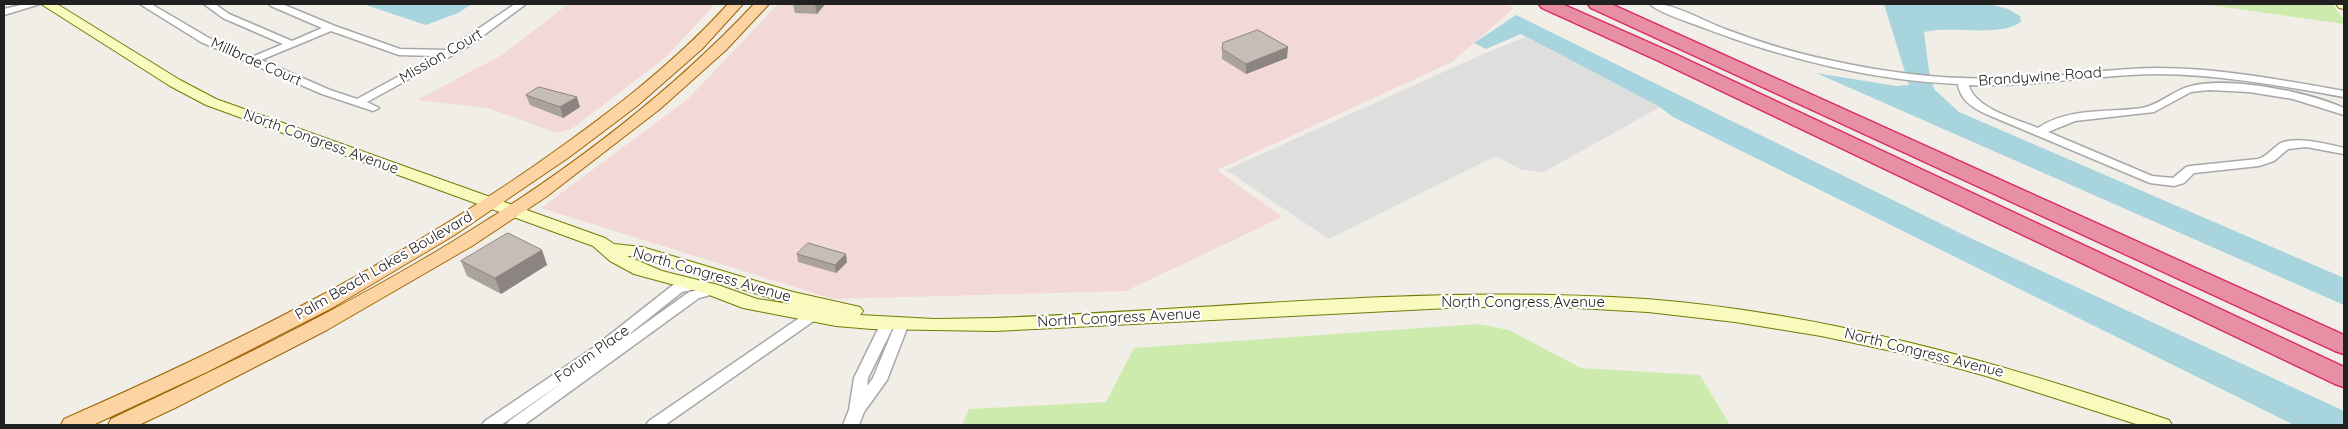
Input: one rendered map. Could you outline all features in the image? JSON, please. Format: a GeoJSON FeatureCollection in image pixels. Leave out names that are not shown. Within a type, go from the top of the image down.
{"type":"FeatureCollection","features":[{"type":"Feature","properties":{"kind":"highway"},"geometry":{"type":"LineString","coordinates":[[1548,4],[1668,58],[2344,378]]}},
{"type":"Feature","properties":{"kind":"highway"},"geometry":{"type":"LineString","coordinates":[[1597,4],[2344,345]]}},
{"type":"Feature","properties":{"kind":"main road","name":"Palm Beach Lakes Boulevard"},"geometry":{"type":"LineString","coordinates":[[72,425],[152,389],[273,329],[402,260],[491,204],[591,133],[664,75],[715,29],[736,4]]}},
{"type":"Feature","properties":{"kind":"main road","name":"Palm Beach Lakes Boulevard"},"geometry":{"type":"LineString","coordinates":[[119,425],[222,375],[346,310],[513,212],[649,110],[712,55],[762,4]]}},
{"type":"Feature","properties":{"kind":"main road"},"geometry":{"type":"LineString","coordinates":[[649,110],[654,90],[664,75]]}},
{"type":"Feature","properties":{"kind":"street"},"geometry":{"type":"LineString","coordinates":[[4,7],[17,4]]}},
{"type":"Feature","properties":{"kind":"street"},"geometry":{"type":"LineString","coordinates":[[4,12],[35,4]]}},
{"type":"Feature","properties":{"kind":"street","name":"North Congress Avenue"},"geometry":{"type":"LineString","coordinates":[[48,4],[175,83],[212,102],[599,242],[623,262],[658,275],[713,290],[756,305],[866,322],[974,326],[1468,301],[1637,304],[1777,321],[1882,340],[2042,384],[2161,425]]}},
{"type":"Feature","properties":{"kind":"street","name":"Millbrae Court"},"geometry":{"type":"LineString","coordinates":[[145,4],[192,32],[253,60],[302,82],[373,108]]}},
{"type":"Feature","properties":{"kind":"street"},"geometry":{"type":"LineString","coordinates":[[209,4],[226,16],[291,44]]}},
{"type":"Feature","properties":{"kind":"street"},"geometry":{"type":"LineString","coordinates":[[274,4],[331,28],[399,52],[449,53]]}},
{"type":"Feature","properties":{"kind":"street","name":"Mission Court"},"geometry":{"type":"LineString","coordinates":[[358,103],[472,40],[521,4]]}},
{"type":"Feature","properties":{"kind":"street","name":"Brandywine Road"},"geometry":{"type":"LineString","coordinates":[[1655,4],[1726,34],[1777,51],[1829,64],[1906,77],[1963,82],[2029,81],[2116,72],[2173,71],[2232,76],[2344,94]]}},
{"type":"Feature","properties":{"kind":"street"},"geometry":{"type":"LineString","coordinates":[[253,60],[331,28]]}},
{"type":"Feature","properties":{"kind":"street"},"geometry":{"type":"LineString","coordinates":[[1963,82],[1966,95],[1978,105],[2039,133],[2150,179],[2165,182],[2180,180],[2190,170],[2270,159],[2285,146],[2306,144],[2344,151]]}},
{"type":"Feature","properties":{"kind":"street"},"geometry":{"type":"LineString","coordinates":[[2039,133],[2065,119],[2148,110],[2166,104],[2176,96],[2193,88],[2247,89],[2309,100],[2333,106],[2344,112]]}},
{"type":"Feature","properties":{"kind":"street","name":"North Congress Avenue"},"geometry":{"type":"LineString","coordinates":[[609,249],[636,251],[790,298],[860,312],[887,322]]}},
{"type":"Feature","properties":{"kind":"street"},"geometry":{"type":"LineString","coordinates":[[695,285],[712,280],[730,280]]}},
{"type":"Feature","properties":{"kind":"street","name":"Forum Place"},"geometry":{"type":"LineString","coordinates":[[490,425],[591,356],[678,288],[695,285]]}},
{"type":"Feature","properties":{"kind":"street","name":"Forum Place"},"geometry":{"type":"LineString","coordinates":[[514,425],[694,295],[713,290]]}},
{"type":"Feature","properties":{"kind":"street"},"geometry":{"type":"LineString","coordinates":[[654,425],[813,315]]}},
{"type":"Feature","properties":{"kind":"street"},"geometry":{"type":"LineString","coordinates":[[851,425],[857,410],[880,380],[887,322]]}},
{"type":"Feature","properties":{"kind":"shaded area"},"geometry":{"type":"Polygon","coordinates":[[[568,4],[715,4],[667,56],[573,128],[557,133],[488,108],[417,100],[502,55],[568,4]]]}},
{"type":"Feature","properties":{"kind":"shaded area"},"geometry":{"type":"Polygon","coordinates":[[[778,4],[1506,4],[1514,8],[1452,62],[1217,170],[1282,217],[1126,291],[833,299],[541,208],[689,98],[778,4]]]}},
{"type":"Feature","properties":{"kind":"shaded area"},"geometry":{"type":"Polygon","coordinates":[[[1526,37],[1660,107],[1544,172],[1522,170],[1496,156],[1329,239],[1226,170],[1490,51],[1526,37]]]}},
{"type":"Feature","properties":{"kind":"green space"},"geometry":{"type":"Polygon","coordinates":[[[2202,4],[2332,4],[2344,20],[2344,24],[2202,4]]]}},
{"type":"Feature","properties":{"kind":"green space"},"geometry":{"type":"Polygon","coordinates":[[[1478,324],[1509,330],[1581,368],[1700,375],[1730,425],[962,425],[969,409],[1106,402],[1134,348],[1478,324]]]}},
{"type":"Feature","properties":{"kind":"water"},"geometry":{"type":"Polygon","coordinates":[[[363,4],[472,4],[458,13],[426,25],[363,4]]]}},
{"type":"Feature","properties":{"kind":"water"},"geometry":{"type":"Polygon","coordinates":[[[1884,4],[1989,4],[2008,9],[2020,16],[2021,22],[2011,27],[2000,29],[1936,30],[1924,32],[1929,71],[1934,89],[1959,112],[2344,278],[2344,305],[1816,73],[1896,86],[1909,85],[1884,4]]]}},
{"type":"Feature","properties":{"kind":"water"},"geometry":{"type":"Polygon","coordinates":[[[1516,15],[1964,235],[2344,411],[2344,425],[2294,425],[1673,117],[1660,107],[1521,34],[1486,49],[1474,43],[1516,15]]]}},
{"type":"Feature","properties":{"kind":"building"},"geometry":{"type":"Polygon","coordinates":[[[1258,30],[1288,47],[1246,64],[1222,49],[1223,43],[1258,30]]]}},
{"type":"Feature","properties":{"kind":"building"},"geometry":{"type":"Polygon","coordinates":[[[539,87],[577,97],[560,107],[526,95],[539,87]]]}},
{"type":"Feature","properties":{"kind":"building"},"geometry":{"type":"Polygon","coordinates":[[[508,233],[542,250],[495,278],[461,261],[508,233]]]}},
{"type":"Feature","properties":{"kind":"building"},"geometry":{"type":"Polygon","coordinates":[[[808,243],[846,254],[835,265],[797,254],[808,243]]]}}]}
